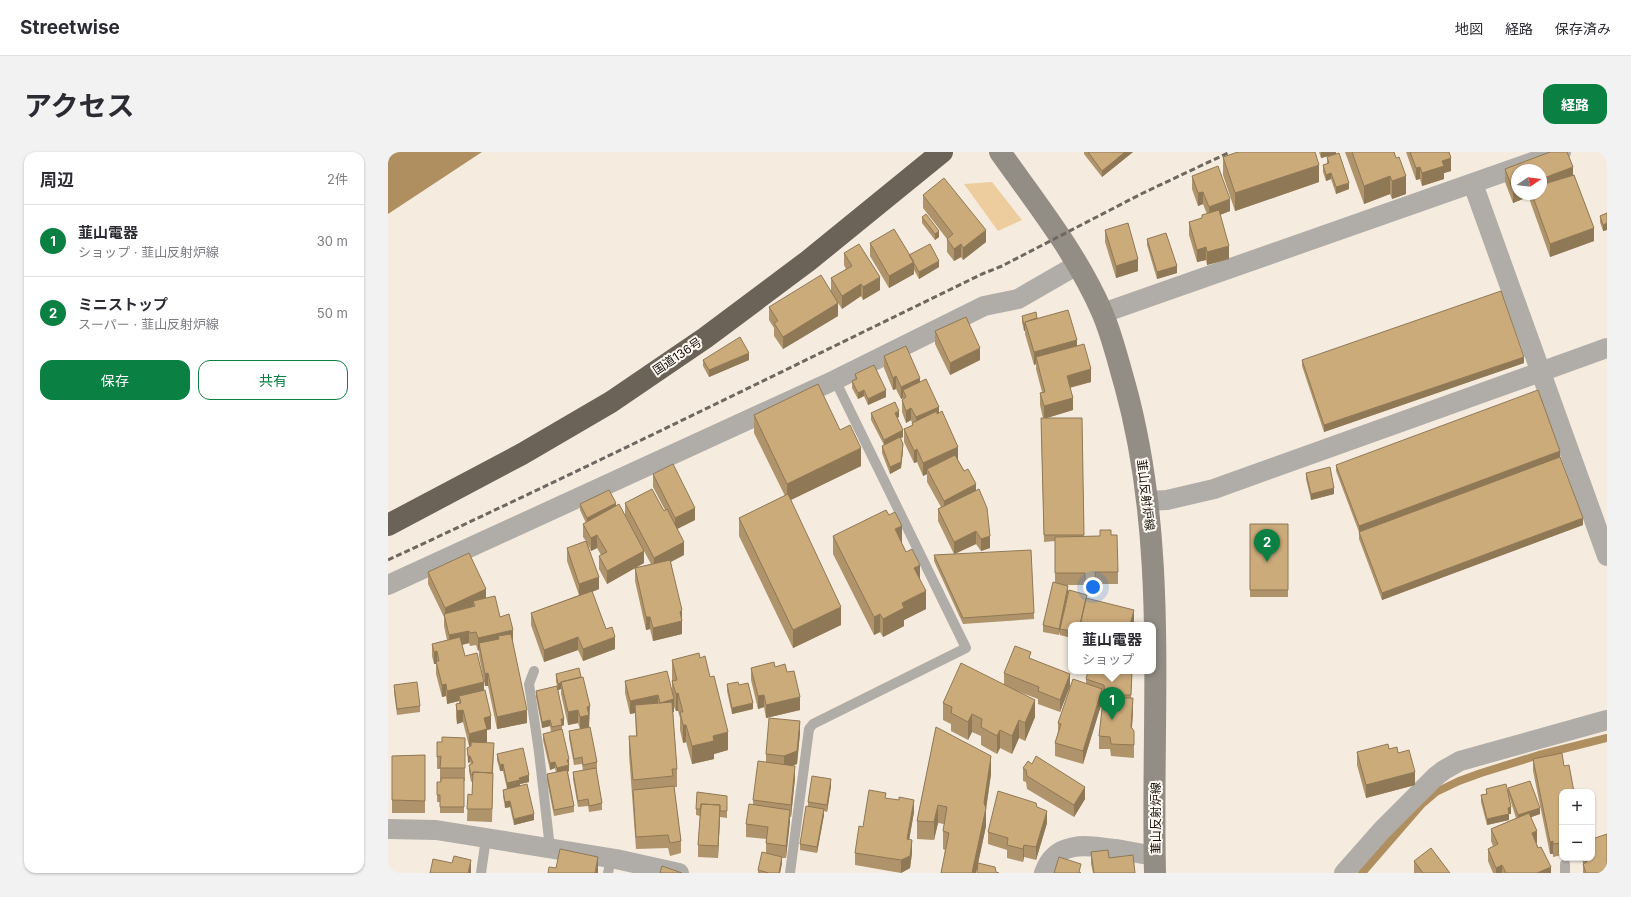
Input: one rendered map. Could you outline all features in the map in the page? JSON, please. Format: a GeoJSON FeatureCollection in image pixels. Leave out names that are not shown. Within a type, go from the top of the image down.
{"type":"FeatureCollection","features":[{"type":"Feature","properties":{"kind":"highway","name":"国道136号"},"geometry":{"type":"LineString","coordinates":[[388,525],[522,454],[617,397],[705,338],[808,261],[942,152]]}},
{"type":"Feature","properties":{"kind":"main road","name":"韮山反射炉線"},"geometry":{"type":"LineString","coordinates":[[1000,152],[1059,236],[1077,265],[1103,313],[1134,418],[1148,501],[1155,588],[1155,622]]}},
{"type":"Feature","properties":{"kind":"main road","name":"韮山反射炉線"},"geometry":{"type":"LineString","coordinates":[[1155,674],[1155,864]]}},
{"type":"Feature","properties":{"kind":"street"},"geometry":{"type":"LineString","coordinates":[[1103,313],[1561,152]]}},
{"type":"Feature","properties":{"kind":"street"},"geometry":{"type":"LineString","coordinates":[[1473,184],[1607,556]]}},
{"type":"Feature","properties":{"kind":"street"},"geometry":{"type":"LineString","coordinates":[[388,585],[835,380],[984,306],[1018,299],[1077,265]]}},
{"type":"Feature","properties":{"kind":"street"},"geometry":{"type":"LineString","coordinates":[[1148,501],[1181,498],[1214,489],[1607,348]]}},
{"type":"Feature","properties":{"kind":"street"},"geometry":{"type":"LineString","coordinates":[[1344,873],[1382,830],[1444,770],[1460,761],[1607,720]]}},
{"type":"Feature","properties":{"kind":"street"},"geometry":{"type":"LineString","coordinates":[[388,828],[436,830],[550,848],[610,866],[679,873]]}},
{"type":"Feature","properties":{"kind":"street"},"geometry":{"type":"LineString","coordinates":[[1044,873],[1051,859],[1060,851],[1073,847],[1090,845],[1155,864]]}},
{"type":"Feature","properties":{"kind":"lane"},"geometry":{"type":"LineString","coordinates":[[790,873],[809,729],[813,724],[966,648],[835,380]]}},
{"type":"Feature","properties":{"kind":"lane"},"geometry":{"type":"LineString","coordinates":[[534,671],[529,684],[539,752],[550,848]]}},
{"type":"Feature","properties":{"kind":"lane"},"geometry":{"type":"LineString","coordinates":[[481,873],[486,838]]}},
{"type":"Feature","properties":{"kind":"shaded area"},"geometry":{"type":"Polygon","coordinates":[[[388,152],[482,152],[388,214],[388,152]]]}},
{"type":"Feature","properties":{"kind":"shaded area"},"geometry":{"type":"Polygon","coordinates":[[[992,182],[1022,220],[998,231],[964,184],[992,182]]]}},
{"type":"Feature","properties":{"kind":"building"},"geometry":{"type":"Polygon","coordinates":[[[1088,152],[1125,152],[1102,171],[1088,152]]]}},
{"type":"Feature","properties":{"kind":"building"},"geometry":{"type":"Polygon","coordinates":[[[1238,152],[1315,152],[1319,165],[1235,193],[1223,157],[1238,152]]]}},
{"type":"Feature","properties":{"kind":"building"},"geometry":{"type":"Polygon","coordinates":[[[1352,152],[1394,152],[1396,158],[1399,157],[1406,176],[1392,181],[1390,176],[1364,186],[1352,152]]]}},
{"type":"Feature","properties":{"kind":"building"},"geometry":{"type":"Polygon","coordinates":[[[1410,152],[1449,152],[1451,158],[1442,161],[1444,166],[1422,173],[1420,167],[1416,168],[1410,152]]]}},
{"type":"Feature","properties":{"kind":"building"},"geometry":{"type":"Polygon","coordinates":[[[1550,152],[1567,152],[1573,167],[1547,177],[1547,164],[1518,164],[1550,152]]]}},
{"type":"Feature","properties":{"kind":"building"},"geometry":{"type":"Polygon","coordinates":[[[1339,153],[1349,183],[1336,187],[1331,173],[1326,175],[1323,165],[1329,163],[1327,157],[1339,153]]]}},
{"type":"Feature","properties":{"kind":"building"},"geometry":{"type":"Polygon","coordinates":[[[1218,166],[1230,199],[1209,207],[1203,192],[1198,193],[1192,176],[1218,166]]]}},
{"type":"Feature","properties":{"kind":"building"},"geometry":{"type":"Polygon","coordinates":[[[1511,167],[1511,185],[1505,169],[1511,167]]]}},
{"type":"Feature","properties":{"kind":"building"},"geometry":{"type":"Polygon","coordinates":[[[1574,175],[1594,228],[1550,244],[1534,200],[1547,200],[1547,183],[1574,175]]]}},
{"type":"Feature","properties":{"kind":"building"},"geometry":{"type":"Polygon","coordinates":[[[944,178],[986,230],[963,248],[961,244],[954,249],[947,239],[953,234],[923,195],[944,178]]]}},
{"type":"Feature","properties":{"kind":"building"},"geometry":{"type":"Polygon","coordinates":[[[1219,210],[1229,246],[1207,252],[1206,247],[1197,250],[1189,222],[1202,218],[1202,215],[1219,210]]]}},
{"type":"Feature","properties":{"kind":"building"},"geometry":{"type":"Polygon","coordinates":[[[1607,213],[1607,223],[1603,225],[1600,216],[1607,213]]]}},
{"type":"Feature","properties":{"kind":"building"},"geometry":{"type":"Polygon","coordinates":[[[926,214],[939,231],[935,234],[922,217],[926,214]]]}},
{"type":"Feature","properties":{"kind":"building"},"geometry":{"type":"Polygon","coordinates":[[[1128,223],[1138,259],[1116,266],[1105,230],[1128,223]]]}},
{"type":"Feature","properties":{"kind":"building"},"geometry":{"type":"Polygon","coordinates":[[[894,229],[914,262],[889,276],[870,243],[894,229]]]}},
{"type":"Feature","properties":{"kind":"building"},"geometry":{"type":"Polygon","coordinates":[[[1166,233],[1177,266],[1157,272],[1147,239],[1166,233]]]}},
{"type":"Feature","properties":{"kind":"building"},"geometry":{"type":"Polygon","coordinates":[[[859,244],[880,277],[863,287],[861,284],[842,296],[831,278],[852,266],[844,253],[859,244]]]}},
{"type":"Feature","properties":{"kind":"building"},"geometry":{"type":"Polygon","coordinates":[[[930,244],[939,261],[919,272],[909,255],[930,244]]]}},
{"type":"Feature","properties":{"kind":"building"},"geometry":{"type":"Polygon","coordinates":[[[821,275],[838,303],[783,337],[774,323],[778,321],[769,307],[821,275]]]}},
{"type":"Feature","properties":{"kind":"building"},"geometry":{"type":"Polygon","coordinates":[[[1501,291],[1524,357],[1324,425],[1302,360],[1501,291]]]}},
{"type":"Feature","properties":{"kind":"building"},"geometry":{"type":"Polygon","coordinates":[[[1068,310],[1077,340],[1034,352],[1025,322],[1068,310]]]}},
{"type":"Feature","properties":{"kind":"building"},"geometry":{"type":"Polygon","coordinates":[[[1036,312],[1037,318],[1025,322],[1024,325],[1022,316],[1036,312]]]}},
{"type":"Feature","properties":{"kind":"building"},"geometry":{"type":"Polygon","coordinates":[[[966,317],[980,348],[950,363],[935,331],[966,317]]]}},
{"type":"Feature","properties":{"kind":"building"},"geometry":{"type":"Polygon","coordinates":[[[740,337],[749,353],[709,370],[703,360],[740,337]]]}},
{"type":"Feature","properties":{"kind":"building"},"geometry":{"type":"Polygon","coordinates":[[[1084,344],[1091,369],[1067,376],[1073,398],[1044,406],[1040,393],[1045,392],[1036,357],[1084,344]]]}},
{"type":"Feature","properties":{"kind":"building"},"geometry":{"type":"Polygon","coordinates":[[[906,346],[920,378],[901,387],[896,376],[893,378],[884,356],[906,346]]]}},
{"type":"Feature","properties":{"kind":"building"},"geometry":{"type":"Polygon","coordinates":[[[874,365],[886,390],[868,399],[864,390],[858,393],[852,381],[857,379],[855,374],[874,365]]]}},
{"type":"Feature","properties":{"kind":"building"},"geometry":{"type":"Polygon","coordinates":[[[926,379],[939,407],[916,417],[911,408],[906,411],[902,400],[906,397],[903,390],[926,379]]]}},
{"type":"Feature","properties":{"kind":"building"},"geometry":{"type":"Polygon","coordinates":[[[818,384],[840,430],[850,425],[861,448],[787,484],[754,415],[818,384]]]}},
{"type":"Feature","properties":{"kind":"building"},"geometry":{"type":"Polygon","coordinates":[[[1538,390],[1560,451],[1359,526],[1336,465],[1538,390]]]}},
{"type":"Feature","properties":{"kind":"building"},"geometry":{"type":"Polygon","coordinates":[[[895,402],[899,411],[895,413],[903,430],[884,440],[871,413],[895,402]]]}},
{"type":"Feature","properties":{"kind":"building"},"geometry":{"type":"Polygon","coordinates":[[[937,411],[937,414],[942,411],[958,447],[923,463],[917,449],[914,451],[904,429],[913,425],[912,423],[937,411]]]}},
{"type":"Feature","properties":{"kind":"building"},"geometry":{"type":"Polygon","coordinates":[[[1041,418],[1082,418],[1084,535],[1044,535],[1041,418]]]}},
{"type":"Feature","properties":{"kind":"building"},"geometry":{"type":"Polygon","coordinates":[[[900,437],[903,444],[901,462],[890,467],[882,446],[900,437]]]}},
{"type":"Feature","properties":{"kind":"building"},"geometry":{"type":"Polygon","coordinates":[[[955,455],[964,471],[968,469],[976,484],[944,501],[927,469],[955,455]]]}},
{"type":"Feature","properties":{"kind":"building"},"geometry":{"type":"Polygon","coordinates":[[[1560,457],[1583,518],[1382,593],[1359,532],[1560,457]]]}},
{"type":"Feature","properties":{"kind":"building"},"geometry":{"type":"Polygon","coordinates":[[[673,464],[695,508],[675,518],[653,474],[673,464]]]}},
{"type":"Feature","properties":{"kind":"building"},"geometry":{"type":"Polygon","coordinates":[[[1330,467],[1334,488],[1311,494],[1306,473],[1330,467]]]}},
{"type":"Feature","properties":{"kind":"building"},"geometry":{"type":"Polygon","coordinates":[[[652,489],[664,511],[667,509],[684,542],[654,558],[625,503],[652,489]]]}},
{"type":"Feature","properties":{"kind":"building"},"geometry":{"type":"Polygon","coordinates":[[[979,489],[987,508],[990,536],[981,539],[976,531],[954,542],[938,509],[979,489]]]}},
{"type":"Feature","properties":{"kind":"building"},"geometry":{"type":"Polygon","coordinates":[[[609,490],[616,503],[587,518],[580,504],[609,490]]]}},
{"type":"Feature","properties":{"kind":"building"},"geometry":{"type":"Polygon","coordinates":[[[788,494],[841,607],[793,630],[739,518],[788,494]]]}},
{"type":"Feature","properties":{"kind":"building"},"geometry":{"type":"Polygon","coordinates":[[[619,504],[644,551],[607,571],[599,556],[607,552],[597,535],[591,538],[583,524],[619,504]]]}},
{"type":"Feature","properties":{"kind":"building"},"geometry":{"type":"Polygon","coordinates":[[[886,510],[889,515],[895,512],[902,526],[895,529],[906,552],[912,549],[920,565],[914,568],[926,591],[902,603],[904,608],[883,619],[880,614],[874,617],[833,536],[886,510]]]}},
{"type":"Feature","properties":{"kind":"building"},"geometry":{"type":"Polygon","coordinates":[[[1250,524],[1288,524],[1288,590],[1250,590],[1250,524]]]}},
{"type":"Feature","properties":{"kind":"building"},"geometry":{"type":"Polygon","coordinates":[[[1100,530],[1111,530],[1111,535],[1117,535],[1118,572],[1095,572],[1096,580],[1085,580],[1085,573],[1055,573],[1055,537],[1100,536],[1100,530]]]}},
{"type":"Feature","properties":{"kind":"building"},"geometry":{"type":"Polygon","coordinates":[[[586,541],[599,577],[579,584],[567,548],[586,541]]]}},
{"type":"Feature","properties":{"kind":"building"},"geometry":{"type":"Polygon","coordinates":[[[1031,550],[1034,613],[963,618],[934,555],[1031,550]]]}},
{"type":"Feature","properties":{"kind":"building"},"geometry":{"type":"Polygon","coordinates":[[[469,553],[486,589],[445,608],[428,572],[469,553]]]}},
{"type":"Feature","properties":{"kind":"building"},"geometry":{"type":"Polygon","coordinates":[[[670,560],[682,610],[680,612],[682,621],[653,628],[650,617],[646,617],[635,568],[670,560]]]}},
{"type":"Feature","properties":{"kind":"building"},"geometry":{"type":"Polygon","coordinates":[[[1053,582],[1068,586],[1059,629],[1043,625],[1053,582]]]}},
{"type":"Feature","properties":{"kind":"building"},"geometry":{"type":"Polygon","coordinates":[[[1069,590],[1087,595],[1081,622],[1068,622],[1068,630],[1060,629],[1069,590]]]}},
{"type":"Feature","properties":{"kind":"building"},"geometry":{"type":"Polygon","coordinates":[[[592,591],[606,629],[612,627],[615,637],[583,649],[578,637],[544,650],[531,613],[592,591]]]}},
{"type":"Feature","properties":{"kind":"building"},"geometry":{"type":"Polygon","coordinates":[[[495,596],[500,617],[509,614],[513,630],[478,638],[476,632],[470,633],[469,631],[449,635],[444,614],[475,606],[473,601],[495,596]]]}},
{"type":"Feature","properties":{"kind":"building"},"geometry":{"type":"Polygon","coordinates":[[[1086,598],[1134,610],[1131,622],[1081,622],[1086,598]]]}},
{"type":"Feature","properties":{"kind":"building"},"geometry":{"type":"Polygon","coordinates":[[[511,634],[527,710],[497,717],[488,673],[485,674],[479,643],[499,639],[498,636],[511,634]]]}},
{"type":"Feature","properties":{"kind":"building"},"geometry":{"type":"Polygon","coordinates":[[[460,637],[465,656],[477,653],[484,682],[447,691],[446,684],[442,685],[436,661],[439,661],[437,651],[434,652],[432,644],[460,637]]]}},
{"type":"Feature","properties":{"kind":"building"},"geometry":{"type":"Polygon","coordinates":[[[1015,646],[1031,652],[1029,658],[1070,674],[1060,700],[1038,691],[1039,687],[1004,673],[1015,646]]]}},
{"type":"Feature","properties":{"kind":"building"},"geometry":{"type":"Polygon","coordinates":[[[699,653],[700,658],[705,656],[710,677],[714,676],[728,732],[713,736],[714,741],[692,746],[686,725],[683,725],[680,712],[683,712],[678,693],[676,694],[672,681],[677,680],[672,660],[699,653]]]}},
{"type":"Feature","properties":{"kind":"building"},"geometry":{"type":"Polygon","coordinates":[[[774,662],[775,667],[785,664],[787,672],[794,671],[800,697],[766,705],[764,695],[758,696],[751,668],[774,662]]]}},
{"type":"Feature","properties":{"kind":"building"},"geometry":{"type":"Polygon","coordinates":[[[961,663],[1035,700],[1025,723],[1019,720],[1012,736],[1000,730],[997,736],[981,727],[982,719],[972,714],[968,722],[951,713],[952,707],[943,703],[961,663]]]}},
{"type":"Feature","properties":{"kind":"building"},"geometry":{"type":"Polygon","coordinates":[[[579,668],[581,677],[558,684],[556,674],[579,668]]]}},
{"type":"Feature","properties":{"kind":"building"},"geometry":{"type":"Polygon","coordinates":[[[667,671],[674,699],[660,703],[658,695],[630,701],[625,681],[667,671]]]}},
{"type":"Feature","properties":{"kind":"building"},"geometry":{"type":"Polygon","coordinates":[[[1087,674],[1132,674],[1131,695],[1105,695],[1104,685],[1086,679],[1087,674]]]}},
{"type":"Feature","properties":{"kind":"building"},"geometry":{"type":"Polygon","coordinates":[[[583,677],[590,706],[587,707],[589,715],[580,717],[578,710],[568,712],[561,682],[583,677]]]}},
{"type":"Feature","properties":{"kind":"building"},"geometry":{"type":"Polygon","coordinates":[[[1073,679],[1102,689],[1083,751],[1055,743],[1061,724],[1058,723],[1073,679]]]}},
{"type":"Feature","properties":{"kind":"building"},"geometry":{"type":"Polygon","coordinates":[[[417,682],[420,706],[397,709],[394,685],[417,682]]]}},
{"type":"Feature","properties":{"kind":"building"},"geometry":{"type":"Polygon","coordinates":[[[738,682],[739,685],[748,683],[753,703],[732,708],[727,684],[738,682]]]}},
{"type":"Feature","properties":{"kind":"building"},"geometry":{"type":"Polygon","coordinates":[[[557,686],[564,719],[561,719],[562,725],[552,727],[550,720],[542,722],[536,691],[557,686]]]}},
{"type":"Feature","properties":{"kind":"building"},"geometry":{"type":"Polygon","coordinates":[[[485,690],[491,716],[484,718],[487,729],[469,734],[463,710],[457,711],[456,704],[461,703],[459,696],[485,690]]]}},
{"type":"Feature","properties":{"kind":"building"},"geometry":{"type":"Polygon","coordinates":[[[1122,698],[1133,698],[1131,727],[1134,731],[1134,745],[1111,744],[1110,737],[1099,736],[1103,700],[1122,701],[1122,698]]]}},
{"type":"Feature","properties":{"kind":"building"},"geometry":{"type":"Polygon","coordinates":[[[672,702],[677,769],[672,769],[673,776],[633,780],[629,736],[637,736],[635,705],[672,702]]]}},
{"type":"Feature","properties":{"kind":"building"},"geometry":{"type":"Polygon","coordinates":[[[769,718],[800,721],[797,751],[784,756],[766,754],[769,718]]]}},
{"type":"Feature","properties":{"kind":"building"},"geometry":{"type":"Polygon","coordinates":[[[590,727],[597,762],[583,765],[582,757],[574,759],[569,731],[590,727]]]}},
{"type":"Feature","properties":{"kind":"building"},"geometry":{"type":"Polygon","coordinates":[[[936,727],[991,756],[984,803],[986,808],[972,873],[941,873],[949,833],[943,831],[947,807],[938,805],[934,822],[917,821],[936,727]]]}},
{"type":"Feature","properties":{"kind":"building"},"geometry":{"type":"Polygon","coordinates":[[[562,729],[569,765],[557,768],[555,762],[550,763],[543,734],[562,729]]]}},
{"type":"Feature","properties":{"kind":"building"},"geometry":{"type":"Polygon","coordinates":[[[442,737],[465,738],[465,768],[440,768],[441,756],[437,757],[437,742],[442,742],[442,737]]]}},
{"type":"Feature","properties":{"kind":"building"},"geometry":{"type":"Polygon","coordinates":[[[471,742],[494,743],[492,773],[473,772],[473,775],[471,775],[469,765],[473,763],[470,756],[468,756],[467,748],[471,746],[471,742]]]}},
{"type":"Feature","properties":{"kind":"building"},"geometry":{"type":"Polygon","coordinates":[[[1388,744],[1389,749],[1397,747],[1398,753],[1409,750],[1415,772],[1366,785],[1357,752],[1388,744]]]}},
{"type":"Feature","properties":{"kind":"building"},"geometry":{"type":"Polygon","coordinates":[[[523,748],[529,775],[519,778],[520,780],[507,783],[503,764],[500,765],[497,754],[523,748]]]}},
{"type":"Feature","properties":{"kind":"building"},"geometry":{"type":"Polygon","coordinates":[[[1562,753],[1564,766],[1569,765],[1573,789],[1559,789],[1559,843],[1553,844],[1553,841],[1550,842],[1533,759],[1562,753]]]}},
{"type":"Feature","properties":{"kind":"building"},"geometry":{"type":"Polygon","coordinates":[[[425,755],[425,801],[392,800],[392,756],[425,755]]]}},
{"type":"Feature","properties":{"kind":"building"},"geometry":{"type":"Polygon","coordinates":[[[1036,756],[1085,787],[1074,805],[1027,776],[1026,770],[1023,768],[1028,761],[1032,764],[1036,756]]]}},
{"type":"Feature","properties":{"kind":"building"},"geometry":{"type":"Polygon","coordinates":[[[758,761],[795,766],[791,805],[753,800],[758,761]]]}},
{"type":"Feature","properties":{"kind":"building"},"geometry":{"type":"Polygon","coordinates":[[[596,768],[602,803],[589,806],[588,799],[578,801],[573,772],[596,768]]]}},
{"type":"Feature","properties":{"kind":"building"},"geometry":{"type":"Polygon","coordinates":[[[567,770],[574,806],[554,810],[547,774],[567,770]]]}},
{"type":"Feature","properties":{"kind":"building"},"geometry":{"type":"Polygon","coordinates":[[[473,772],[493,773],[492,809],[467,809],[468,794],[472,795],[473,772]]]}},
{"type":"Feature","properties":{"kind":"building"},"geometry":{"type":"Polygon","coordinates":[[[812,776],[831,779],[827,805],[808,802],[812,776]]]}},
{"type":"Feature","properties":{"kind":"building"},"geometry":{"type":"Polygon","coordinates":[[[441,778],[464,778],[464,807],[440,807],[440,795],[437,795],[437,782],[441,782],[441,778]]]}},
{"type":"Feature","properties":{"kind":"building"},"geometry":{"type":"Polygon","coordinates":[[[1530,781],[1540,808],[1518,815],[1508,788],[1530,781]]]}},
{"type":"Feature","properties":{"kind":"building"},"geometry":{"type":"Polygon","coordinates":[[[527,784],[534,814],[514,819],[510,801],[505,802],[503,790],[527,784]]]}},
{"type":"Feature","properties":{"kind":"building"},"geometry":{"type":"Polygon","coordinates":[[[1506,784],[1511,807],[1508,808],[1509,814],[1487,819],[1481,795],[1487,794],[1486,789],[1506,784]]]}},
{"type":"Feature","properties":{"kind":"building"},"geometry":{"type":"Polygon","coordinates":[[[674,786],[681,841],[670,843],[668,835],[636,837],[633,790],[674,786]]]}},
{"type":"Feature","properties":{"kind":"building"},"geometry":{"type":"Polygon","coordinates":[[[869,790],[886,793],[885,798],[899,800],[899,797],[914,800],[907,839],[912,840],[910,856],[901,860],[855,853],[859,826],[863,827],[869,790]]]}},
{"type":"Feature","properties":{"kind":"building"},"geometry":{"type":"Polygon","coordinates":[[[998,791],[1036,803],[1037,807],[1047,811],[1036,847],[1024,845],[1023,849],[1007,845],[1008,838],[988,832],[998,791]]]}},
{"type":"Feature","properties":{"kind":"building"},"geometry":{"type":"Polygon","coordinates":[[[697,792],[727,796],[727,811],[720,811],[720,805],[701,804],[701,809],[696,809],[697,792]]]}},
{"type":"Feature","properties":{"kind":"building"},"geometry":{"type":"Polygon","coordinates":[[[701,804],[720,805],[718,846],[698,845],[701,804]]]}},
{"type":"Feature","properties":{"kind":"building"},"geometry":{"type":"Polygon","coordinates":[[[749,804],[790,810],[786,846],[766,843],[768,827],[746,824],[749,804]]]}},
{"type":"Feature","properties":{"kind":"building"},"geometry":{"type":"Polygon","coordinates":[[[806,806],[824,809],[817,847],[800,844],[806,806]]]}},
{"type":"Feature","properties":{"kind":"building"},"geometry":{"type":"Polygon","coordinates":[[[1529,813],[1537,831],[1532,833],[1538,848],[1541,847],[1551,867],[1537,873],[1506,873],[1502,865],[1496,868],[1488,849],[1498,844],[1491,829],[1529,813]]]}},
{"type":"Feature","properties":{"kind":"building"},"geometry":{"type":"Polygon","coordinates":[[[1607,834],[1607,871],[1601,873],[1586,873],[1583,864],[1586,861],[1595,861],[1595,838],[1607,834]]]}},
{"type":"Feature","properties":{"kind":"building"},"geometry":{"type":"Polygon","coordinates":[[[1431,848],[1450,873],[1423,873],[1414,861],[1431,848]]]}},
{"type":"Feature","properties":{"kind":"building"},"geometry":{"type":"Polygon","coordinates":[[[560,849],[598,857],[595,873],[548,873],[549,867],[556,868],[560,849]]]}},
{"type":"Feature","properties":{"kind":"building"},"geometry":{"type":"Polygon","coordinates":[[[1108,850],[1109,858],[1133,855],[1135,873],[1094,873],[1091,852],[1108,850]]]}},
{"type":"Feature","properties":{"kind":"building"},"geometry":{"type":"Polygon","coordinates":[[[762,852],[782,857],[779,873],[769,873],[758,870],[762,852]]]}},
{"type":"Feature","properties":{"kind":"building"},"geometry":{"type":"Polygon","coordinates":[[[454,856],[471,860],[468,873],[430,873],[433,859],[452,863],[454,856]]]}},
{"type":"Feature","properties":{"kind":"building"},"geometry":{"type":"Polygon","coordinates":[[[1059,857],[1081,864],[1079,872],[1081,873],[1054,873],[1059,857]]]}},
{"type":"Feature","properties":{"kind":"building"},"geometry":{"type":"Polygon","coordinates":[[[978,863],[995,867],[996,872],[999,873],[977,873],[978,863]]]}},
{"type":"Feature","properties":{"kind":"building"},"geometry":{"type":"Polygon","coordinates":[[[662,866],[682,873],[660,873],[662,866]]]}},
{"type":"Feature","properties":{"kind":"waterway"},"geometry":{"type":"LineString","coordinates":[[1362,873],[1422,804],[1436,792],[1481,773],[1539,755],[1607,738]]}},
{"type":"Feature","properties":{"kind":"railway"},"geometry":{"type":"LineString","coordinates":[[388,560],[611,454],[982,274],[1002,266],[1141,194],[1230,152]]}},
{"type":"Feature","properties":{"kind":"place","name":"ミニストップ"},"geometry":{"type":"Point","coordinates":[1267,562]}},
{"type":"Feature","properties":{"kind":"place","name":"韮山電器"},"geometry":{"type":"Point","coordinates":[1112,720]}}]}
